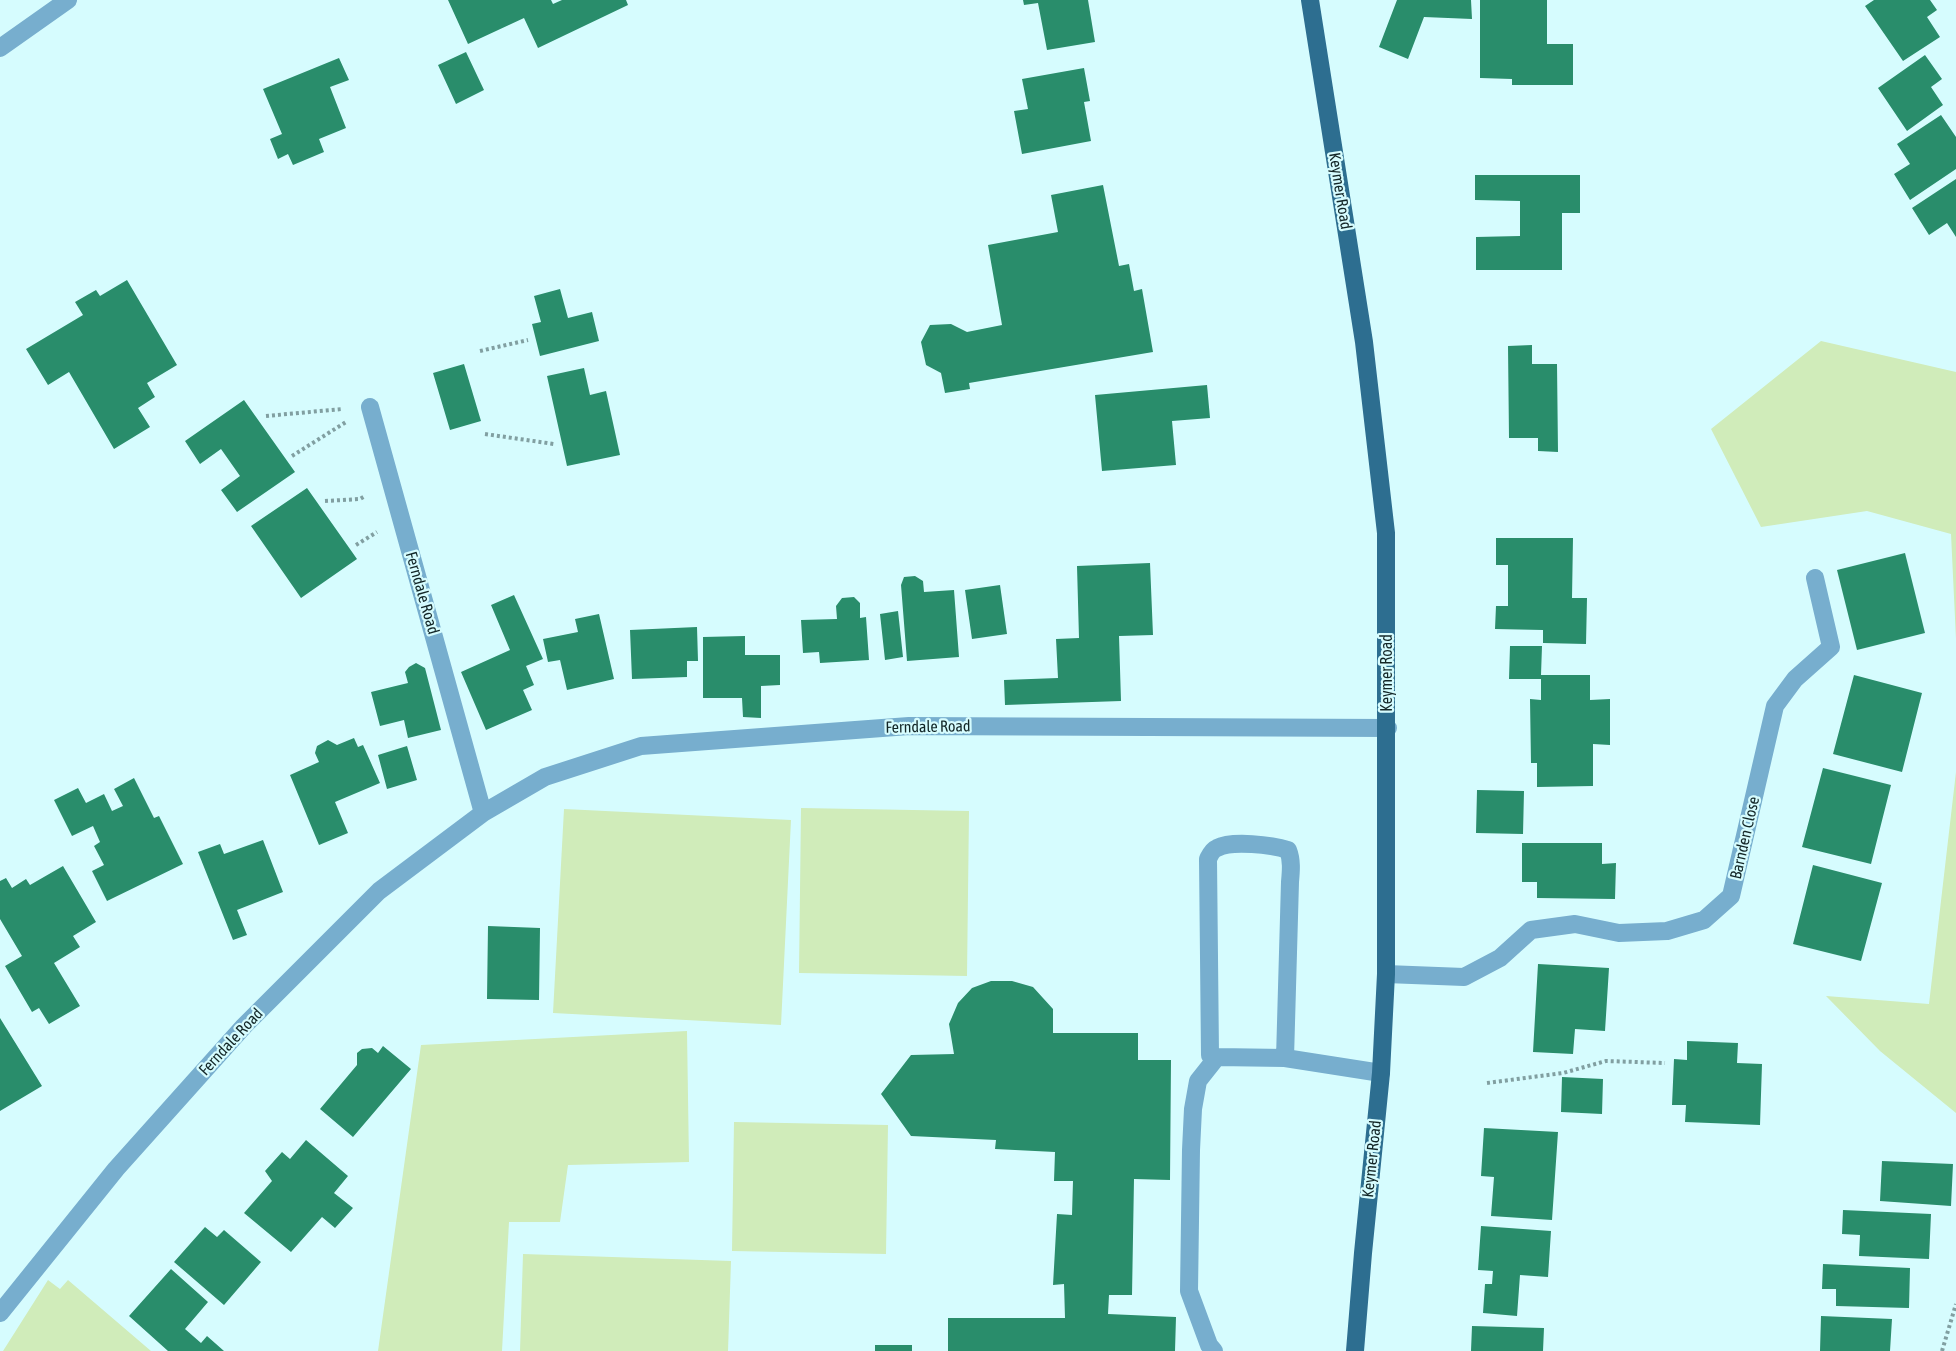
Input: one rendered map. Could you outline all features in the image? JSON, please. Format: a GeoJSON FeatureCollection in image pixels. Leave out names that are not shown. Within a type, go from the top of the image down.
{"type":"FeatureCollection","features":[{"type":"Feature","properties":{"kind":"main road","name":"Keymer Road"},"geometry":{"type":"LineString","coordinates":[[1311,0],[1365,342],[1386,533],[1388,728],[1386,974],[1381,1073],[1362,1253],[1355,1351]]}},
{"type":"Feature","properties":{"kind":"street"},"geometry":{"type":"LineString","coordinates":[[0,48],[68,0]]}},
{"type":"Feature","properties":{"kind":"street","name":"Ferndale Road"},"geometry":{"type":"LineString","coordinates":[[370,407],[483,813]]}},
{"type":"Feature","properties":{"kind":"street","name":"Barnden Close"},"geometry":{"type":"LineString","coordinates":[[1386,974],[1464,977],[1500,958],[1531,930],[1575,924],[1619,933],[1667,931],[1704,920],[1731,896],[1775,706],[1795,679],[1831,647],[1815,578]]}},
{"type":"Feature","properties":{"kind":"street","name":"Ferndale Road"},"geometry":{"type":"LineString","coordinates":[[3,1303],[116,1169],[244,1026],[379,891],[483,813],[545,777],[641,746],[909,726],[1388,728]]}},
{"type":"Feature","properties":{"kind":"street"},"geometry":{"type":"LineString","coordinates":[[1285,1058],[1291,859],[1288,850],[1278,846],[1236,844],[1218,847],[1208,859],[1210,1055],[1285,1058],[1381,1073]]}},
{"type":"Feature","properties":{"kind":"street"},"geometry":{"type":"LineString","coordinates":[[1214,1351],[1209,1345],[1189,1291],[1189,1279],[1193,1109],[1198,1081],[1217,1057]]}},
{"type":"Feature","properties":{"kind":"path"},"geometry":{"type":"LineString","coordinates":[[480,351],[528,340]]}},
{"type":"Feature","properties":{"kind":"path"},"geometry":{"type":"LineString","coordinates":[[266,416],[370,407]]}},
{"type":"Feature","properties":{"kind":"path"},"geometry":{"type":"LineString","coordinates":[[292,456],[370,407]]}},
{"type":"Feature","properties":{"kind":"path"},"geometry":{"type":"LineString","coordinates":[[485,434],[554,444]]}},
{"type":"Feature","properties":{"kind":"path"},"geometry":{"type":"LineString","coordinates":[[325,501],[360,499],[390,478]]}},
{"type":"Feature","properties":{"kind":"path"},"geometry":{"type":"LineString","coordinates":[[1487,1083],[1563,1073],[1606,1062],[1665,1063]]}},
{"type":"Feature","properties":{"kind":"path"},"geometry":{"type":"LineString","coordinates":[[1942,1351],[1956,1304]]}},
{"type":"Feature","properties":{"kind":"green space"},"geometry":{"type":"Polygon","coordinates":[[[1821,341],[1956,372],[1956,639],[1951,534],[1867,511],[1761,527],[1711,429],[1821,341]]]}},
{"type":"Feature","properties":{"kind":"green space"},"geometry":{"type":"Polygon","coordinates":[[[1956,772],[1956,1113],[1880,1051],[1826,996],[1929,1004],[1956,772]]]}},
{"type":"Feature","properties":{"kind":"green space"},"geometry":{"type":"Polygon","coordinates":[[[801,808],[969,811],[967,976],[799,973],[801,808]]]}},
{"type":"Feature","properties":{"kind":"green space"},"geometry":{"type":"Polygon","coordinates":[[[564,809],[791,820],[781,1025],[553,1013],[564,809]]]}},
{"type":"Feature","properties":{"kind":"green space"},"geometry":{"type":"Polygon","coordinates":[[[687,1031],[689,1162],[568,1165],[560,1222],[509,1222],[502,1351],[378,1351],[421,1045],[687,1031]]]}},
{"type":"Feature","properties":{"kind":"green space"},"geometry":{"type":"Polygon","coordinates":[[[734,1122],[888,1125],[886,1254],[732,1251],[734,1122]]]}},
{"type":"Feature","properties":{"kind":"green space"},"geometry":{"type":"Polygon","coordinates":[[[523,1254],[731,1261],[728,1351],[520,1351],[523,1254]]]}},
{"type":"Feature","properties":{"kind":"green space"},"geometry":{"type":"Polygon","coordinates":[[[48,1280],[60,1289],[68,1280],[151,1351],[3,1351],[48,1280]]]}},
{"type":"Feature","properties":{"kind":"building"},"geometry":{"type":"Polygon","coordinates":[[[448,0],[551,0],[553,4],[562,0],[626,0],[628,5],[538,48],[524,18],[468,44],[448,0]]]}},
{"type":"Feature","properties":{"kind":"building"},"geometry":{"type":"Polygon","coordinates":[[[1023,0],[1088,0],[1095,42],[1047,50],[1038,3],[1024,5],[1023,0]]]}},
{"type":"Feature","properties":{"kind":"building"},"geometry":{"type":"Polygon","coordinates":[[[1397,0],[1471,0],[1472,19],[1424,17],[1408,59],[1379,47],[1397,0]]]}},
{"type":"Feature","properties":{"kind":"building"},"geometry":{"type":"Polygon","coordinates":[[[1480,0],[1547,0],[1547,44],[1573,44],[1573,85],[1512,85],[1512,79],[1480,78],[1480,0]]]}},
{"type":"Feature","properties":{"kind":"building"},"geometry":{"type":"Polygon","coordinates":[[[1874,0],[1930,0],[1937,10],[1927,17],[1940,37],[1903,61],[1865,6],[1874,0]]]}},
{"type":"Feature","properties":{"kind":"building"},"geometry":{"type":"Polygon","coordinates":[[[466,52],[484,90],[456,104],[438,65],[466,52]]]}},
{"type":"Feature","properties":{"kind":"building"},"geometry":{"type":"Polygon","coordinates":[[[1925,55],[1942,79],[1931,87],[1943,105],[1907,131],[1878,88],[1925,55]]]}},
{"type":"Feature","properties":{"kind":"building"},"geometry":{"type":"Polygon","coordinates":[[[339,58],[349,80],[330,87],[346,128],[319,139],[324,152],[293,165],[288,154],[278,159],[270,139],[282,134],[263,89],[339,58]]]}},
{"type":"Feature","properties":{"kind":"building"},"geometry":{"type":"Polygon","coordinates":[[[1084,68],[1090,101],[1084,102],[1091,141],[1022,154],[1014,111],[1028,109],[1022,79],[1084,68]]]}},
{"type":"Feature","properties":{"kind":"building"},"geometry":{"type":"Polygon","coordinates":[[[1941,115],[1956,137],[1956,169],[1910,200],[1894,174],[1910,164],[1897,144],[1941,115]]]}},
{"type":"Feature","properties":{"kind":"building"},"geometry":{"type":"Polygon","coordinates":[[[1475,175],[1580,175],[1580,213],[1562,213],[1562,270],[1476,270],[1476,237],[1520,236],[1520,201],[1475,200],[1475,175]]]}},
{"type":"Feature","properties":{"kind":"building"},"geometry":{"type":"Polygon","coordinates":[[[1956,179],[1956,237],[1947,223],[1929,235],[1912,208],[1956,179]]]}},
{"type":"Feature","properties":{"kind":"building"},"geometry":{"type":"Polygon","coordinates":[[[1103,185],[1119,266],[1129,264],[1134,291],[1142,289],[1153,352],[969,383],[970,389],[945,393],[941,373],[926,365],[921,342],[930,325],[951,324],[967,332],[1002,325],[988,245],[1058,232],[1051,195],[1103,185]]]}},
{"type":"Feature","properties":{"kind":"building"},"geometry":{"type":"Polygon","coordinates":[[[127,280],[177,365],[147,383],[155,397],[138,408],[150,427],[114,449],[69,372],[48,385],[26,349],[83,315],[75,302],[96,290],[100,296],[127,280]]]}},
{"type":"Feature","properties":{"kind":"building"},"geometry":{"type":"Polygon","coordinates":[[[560,289],[568,318],[592,312],[599,341],[540,356],[532,324],[541,322],[534,296],[560,289]]]}},
{"type":"Feature","properties":{"kind":"building"},"geometry":{"type":"Polygon","coordinates":[[[1532,345],[1532,364],[1557,364],[1558,452],[1538,451],[1538,438],[1509,438],[1508,346],[1532,345]]]}},
{"type":"Feature","properties":{"kind":"building"},"geometry":{"type":"Polygon","coordinates":[[[464,364],[481,421],[450,430],[433,373],[464,364]]]}},
{"type":"Feature","properties":{"kind":"building"},"geometry":{"type":"Polygon","coordinates":[[[584,368],[590,395],[606,391],[620,455],[567,466],[547,376],[584,368]]]}},
{"type":"Feature","properties":{"kind":"building"},"geometry":{"type":"Polygon","coordinates":[[[1207,385],[1210,418],[1172,421],[1176,465],[1102,471],[1095,395],[1207,385]]]}},
{"type":"Feature","properties":{"kind":"building"},"geometry":{"type":"Polygon","coordinates":[[[244,400],[295,472],[237,512],[221,490],[240,476],[221,449],[200,464],[185,441],[244,400]]]}},
{"type":"Feature","properties":{"kind":"building"},"geometry":{"type":"Polygon","coordinates":[[[307,488],[357,559],[301,598],[251,526],[307,488]]]}},
{"type":"Feature","properties":{"kind":"building"},"geometry":{"type":"Polygon","coordinates":[[[1496,538],[1573,538],[1572,598],[1587,598],[1586,644],[1543,643],[1543,630],[1495,629],[1496,606],[1508,606],[1508,565],[1496,565],[1496,538]]]}},
{"type":"Feature","properties":{"kind":"building"},"geometry":{"type":"Polygon","coordinates":[[[1905,553],[1925,633],[1857,650],[1837,570],[1905,553]]]}},
{"type":"Feature","properties":{"kind":"building"},"geometry":{"type":"Polygon","coordinates":[[[1150,563],[1153,635],[1119,636],[1121,701],[1005,705],[1004,680],[1058,678],[1056,639],[1079,638],[1077,566],[1150,563]]]}},
{"type":"Feature","properties":{"kind":"building"},"geometry":{"type":"Polygon","coordinates":[[[915,576],[923,581],[924,592],[954,590],[959,657],[907,661],[901,585],[904,577],[915,576]]]}},
{"type":"Feature","properties":{"kind":"building"},"geometry":{"type":"Polygon","coordinates":[[[1000,585],[1007,634],[972,639],[965,590],[1000,585]]]}},
{"type":"Feature","properties":{"kind":"building"},"geometry":{"type":"Polygon","coordinates":[[[514,595],[543,659],[526,666],[534,685],[523,690],[532,710],[486,730],[461,672],[510,650],[491,605],[514,595]]]}},
{"type":"Feature","properties":{"kind":"building"},"geometry":{"type":"Polygon","coordinates":[[[854,597],[860,603],[860,618],[866,617],[869,660],[820,663],[819,652],[803,653],[801,620],[837,619],[836,606],[842,598],[854,597]]]}},
{"type":"Feature","properties":{"kind":"building"},"geometry":{"type":"Polygon","coordinates":[[[898,611],[903,657],[885,660],[880,614],[898,611]]]}},
{"type":"Feature","properties":{"kind":"building"},"geometry":{"type":"Polygon","coordinates":[[[599,614],[614,679],[567,690],[560,660],[548,662],[543,639],[578,632],[575,619],[599,614]]]}},
{"type":"Feature","properties":{"kind":"building"},"geometry":{"type":"Polygon","coordinates":[[[697,627],[698,661],[687,661],[687,677],[632,679],[630,630],[697,627]]]}},
{"type":"Feature","properties":{"kind":"building"},"geometry":{"type":"Polygon","coordinates":[[[745,636],[745,655],[780,655],[780,685],[761,686],[761,718],[743,717],[742,698],[703,698],[703,637],[745,636]]]}},
{"type":"Feature","properties":{"kind":"building"},"geometry":{"type":"Polygon","coordinates":[[[1510,646],[1542,646],[1541,675],[1590,675],[1590,700],[1610,699],[1610,745],[1593,744],[1593,786],[1537,787],[1537,763],[1531,763],[1530,699],[1541,700],[1541,679],[1509,679],[1510,646]]]}},
{"type":"Feature","properties":{"kind":"building"},"geometry":{"type":"Polygon","coordinates":[[[416,663],[425,668],[441,730],[408,738],[404,720],[380,726],[371,692],[408,683],[405,672],[416,663]]]}},
{"type":"Feature","properties":{"kind":"building"},"geometry":{"type":"Polygon","coordinates":[[[1854,675],[1922,693],[1902,772],[1833,754],[1854,675]]]}},
{"type":"Feature","properties":{"kind":"building"},"geometry":{"type":"Polygon","coordinates":[[[354,738],[358,747],[363,745],[380,783],[335,802],[348,833],[319,845],[290,775],[319,762],[315,753],[317,746],[328,740],[337,745],[354,738]]]}},
{"type":"Feature","properties":{"kind":"building"},"geometry":{"type":"Polygon","coordinates":[[[407,746],[417,780],[387,789],[378,755],[407,746]]]}},
{"type":"Feature","properties":{"kind":"building"},"geometry":{"type":"Polygon","coordinates":[[[1823,768],[1891,785],[1871,864],[1802,847],[1823,768]]]}},
{"type":"Feature","properties":{"kind":"building"},"geometry":{"type":"Polygon","coordinates":[[[134,778],[154,818],[159,816],[183,864],[107,901],[92,871],[104,865],[94,846],[100,842],[93,826],[72,836],[54,800],[78,788],[86,803],[104,794],[112,811],[123,806],[114,789],[134,778]]]}},
{"type":"Feature","properties":{"kind":"building"},"geometry":{"type":"Polygon","coordinates":[[[1477,790],[1524,791],[1523,834],[1476,833],[1477,790]]]}},
{"type":"Feature","properties":{"kind":"building"},"geometry":{"type":"Polygon","coordinates":[[[263,840],[283,892],[237,910],[247,935],[233,940],[198,852],[220,844],[224,854],[263,840]]]}},
{"type":"Feature","properties":{"kind":"building"},"geometry":{"type":"Polygon","coordinates":[[[1522,843],[1602,843],[1602,864],[1616,863],[1615,899],[1537,898],[1537,882],[1522,882],[1522,843]]]}},
{"type":"Feature","properties":{"kind":"building"},"geometry":{"type":"Polygon","coordinates":[[[1813,865],[1882,883],[1861,961],[1793,944],[1813,865]]]}},
{"type":"Feature","properties":{"kind":"building"},"geometry":{"type":"Polygon","coordinates":[[[63,866],[96,922],[73,936],[80,947],[54,963],[80,1006],[49,1024],[39,1008],[32,1012],[5,966],[22,956],[0,919],[0,881],[6,878],[12,888],[26,879],[30,885],[63,866]]]}},
{"type":"Feature","properties":{"kind":"building"},"geometry":{"type":"Polygon","coordinates":[[[488,926],[540,928],[539,1000],[487,999],[488,926]]]}},
{"type":"Feature","properties":{"kind":"building"},"geometry":{"type":"Polygon","coordinates":[[[1538,964],[1609,968],[1605,1031],[1575,1029],[1573,1054],[1533,1052],[1538,964]]]}},
{"type":"Feature","properties":{"kind":"building"},"geometry":{"type":"Polygon","coordinates":[[[991,981],[1012,981],[1033,987],[1053,1009],[1053,1033],[1138,1033],[1138,1060],[1171,1060],[1170,1180],[1134,1179],[1132,1295],[1109,1295],[1108,1314],[1176,1317],[1175,1351],[948,1351],[948,1318],[1065,1318],[1064,1284],[1053,1285],[1057,1214],[1072,1215],[1073,1181],[1054,1181],[1055,1152],[995,1149],[996,1140],[911,1136],[881,1094],[911,1055],[954,1054],[949,1024],[958,1003],[972,988],[991,981]]]}},
{"type":"Feature","properties":{"kind":"building"},"geometry":{"type":"Polygon","coordinates":[[[0,1018],[42,1086],[0,1111],[0,1018]]]}},
{"type":"Feature","properties":{"kind":"building"},"geometry":{"type":"Polygon","coordinates":[[[1687,1041],[1738,1043],[1737,1063],[1762,1064],[1760,1125],[1685,1122],[1686,1105],[1672,1105],[1674,1059],[1687,1060],[1687,1041]]]}},
{"type":"Feature","properties":{"kind":"building"},"geometry":{"type":"Polygon","coordinates":[[[383,1046],[411,1069],[353,1137],[320,1109],[357,1065],[357,1053],[362,1049],[372,1048],[378,1053],[383,1046]]]}},
{"type":"Feature","properties":{"kind":"building"},"geometry":{"type":"Polygon","coordinates":[[[1562,1077],[1603,1079],[1602,1114],[1561,1112],[1562,1077]]]}},
{"type":"Feature","properties":{"kind":"building"},"geometry":{"type":"Polygon","coordinates":[[[1484,1128],[1558,1132],[1552,1220],[1491,1216],[1494,1177],[1481,1176],[1484,1128]]]}},
{"type":"Feature","properties":{"kind":"building"},"geometry":{"type":"Polygon","coordinates":[[[306,1140],[348,1176],[334,1193],[353,1208],[335,1228],[322,1217],[291,1252],[244,1213],[272,1181],[265,1171],[282,1152],[290,1159],[306,1140]]]}},
{"type":"Feature","properties":{"kind":"building"},"geometry":{"type":"Polygon","coordinates":[[[1882,1161],[1953,1164],[1951,1206],[1880,1201],[1882,1161]]]}},
{"type":"Feature","properties":{"kind":"building"},"geometry":{"type":"Polygon","coordinates":[[[1843,1210],[1931,1214],[1929,1259],[1859,1256],[1860,1235],[1842,1234],[1843,1210]]]}},
{"type":"Feature","properties":{"kind":"building"},"geometry":{"type":"Polygon","coordinates":[[[1481,1226],[1551,1231],[1548,1277],[1520,1275],[1517,1316],[1483,1313],[1485,1284],[1492,1284],[1493,1271],[1478,1270],[1481,1226]]]}},
{"type":"Feature","properties":{"kind":"building"},"geometry":{"type":"Polygon","coordinates":[[[205,1227],[217,1237],[224,1230],[261,1262],[224,1305],[174,1262],[205,1227]]]}},
{"type":"Feature","properties":{"kind":"building"},"geometry":{"type":"Polygon","coordinates":[[[1823,1264],[1910,1268],[1909,1308],[1836,1306],[1836,1289],[1822,1289],[1823,1264]]]}},
{"type":"Feature","properties":{"kind":"building"},"geometry":{"type":"Polygon","coordinates":[[[171,1269],[208,1302],[185,1329],[201,1343],[207,1336],[224,1351],[168,1351],[129,1316],[171,1269]]]}},
{"type":"Feature","properties":{"kind":"building"},"geometry":{"type":"Polygon","coordinates":[[[1821,1316],[1892,1319],[1890,1351],[1820,1351],[1821,1316]]]}},
{"type":"Feature","properties":{"kind":"building"},"geometry":{"type":"Polygon","coordinates":[[[1472,1326],[1544,1328],[1543,1351],[1471,1351],[1472,1326]]]}},
{"type":"Feature","properties":{"kind":"building"},"geometry":{"type":"Polygon","coordinates":[[[875,1345],[912,1345],[912,1351],[875,1351],[875,1345]]]}}]}
